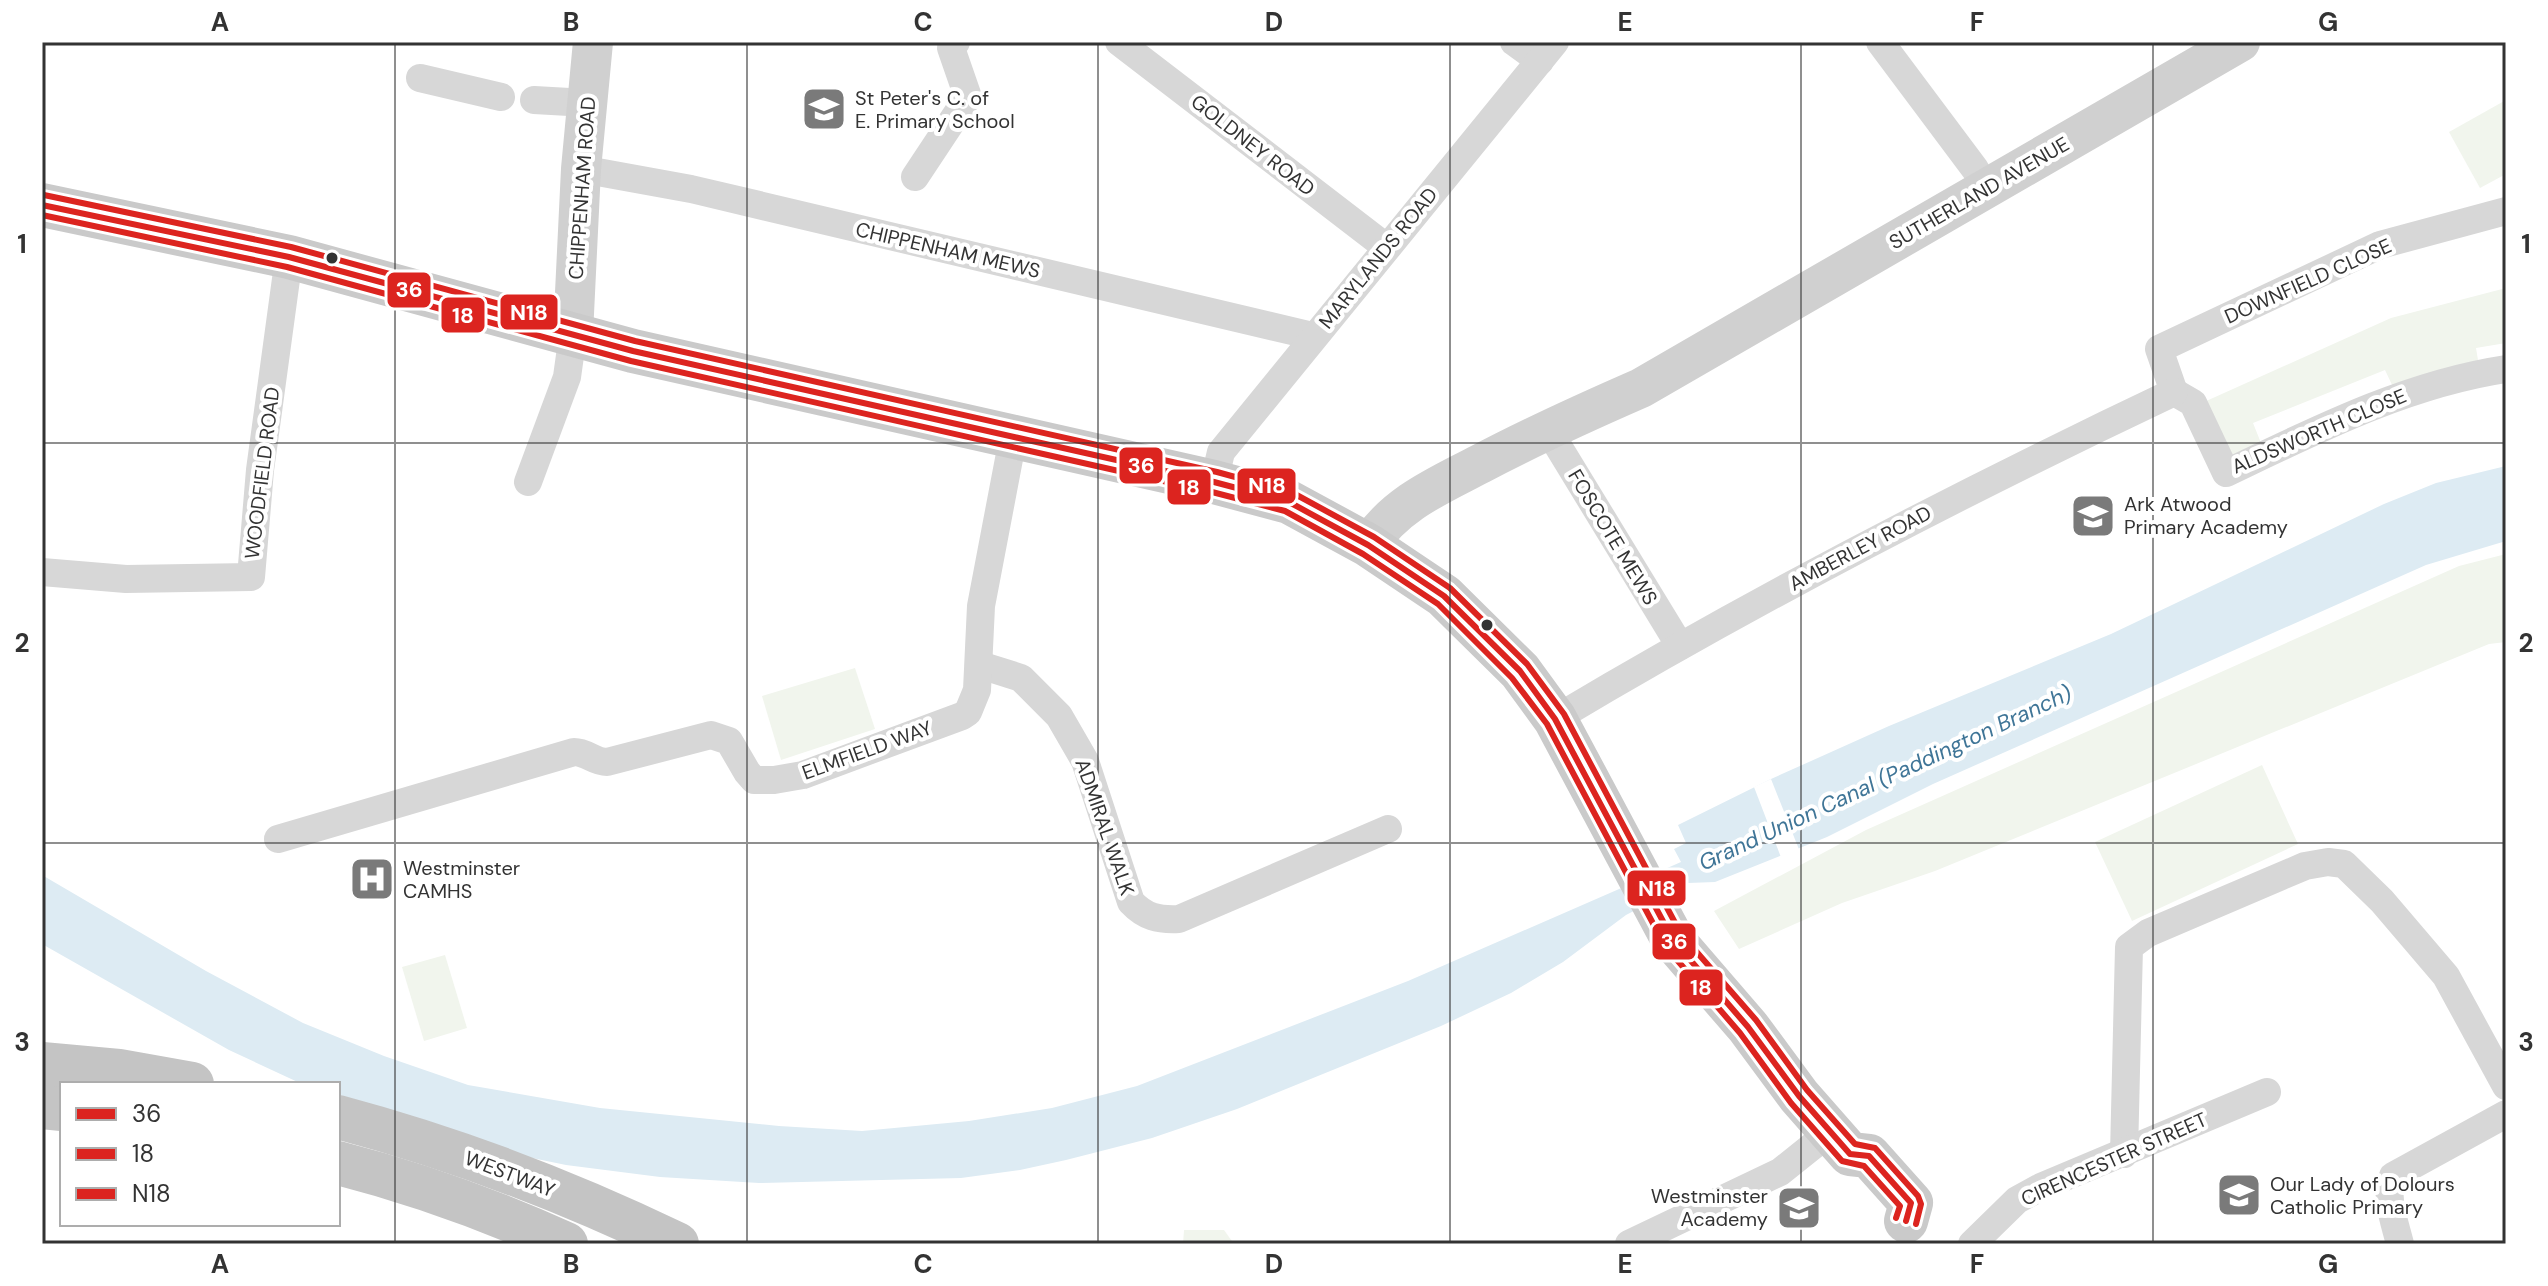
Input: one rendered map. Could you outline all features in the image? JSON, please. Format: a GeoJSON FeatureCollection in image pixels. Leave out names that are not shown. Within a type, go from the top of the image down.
{"type":"FeatureCollection","features":[{"type":"Feature","properties":{"kind":"highway"},"geometry":{"type":"LineString","coordinates":[[42,1064],[119,1071],[181,1082]]}},
{"type":"Feature","properties":{"kind":"highway","name":"WESTWAY"},"geometry":{"type":"LineString","coordinates":[[340,1118],[390,1131],[515,1174],[677,1244]]}},
{"type":"Feature","properties":{"kind":"highway"},"geometry":{"type":"LineString","coordinates":[[340,1164],[378,1173],[512,1220],[566,1244]]}},
{"type":"Feature","properties":{"kind":"main road"},"geometry":{"type":"LineString","coordinates":[[42,205],[289,257],[633,351],[1214,482],[1289,502],[1368,545],[1426,582],[1471,621],[1520,671],[1555,719],[1673,940],[1748,1027],[1799,1096],[1840,1143],[1846,1172],[1863,1193],[1886,1217],[1917,1232]]}},
{"type":"Feature","properties":{"kind":"street","name":"CHIPPENHAM ROAD"},"geometry":{"type":"LineString","coordinates":[[573,334],[581,169],[593,42]]}},
{"type":"Feature","properties":{"kind":"street"},"geometry":{"type":"LineString","coordinates":[[915,177],[968,97],[951,48],[956,42]]}},
{"type":"Feature","properties":{"kind":"street","name":"GOLDNEY ROAD"},"geometry":{"type":"LineString","coordinates":[[1119,42],[1386,247]]}},
{"type":"Feature","properties":{"kind":"street"},"geometry":{"type":"LineString","coordinates":[[1514,42],[1548,52]]}},
{"type":"Feature","properties":{"kind":"street"},"geometry":{"type":"LineString","coordinates":[[1880,42],[1980,178]]}},
{"type":"Feature","properties":{"kind":"street","name":"SUTHERLAND AVENUE"},"geometry":{"type":"LineString","coordinates":[[1368,545],[1382,524],[1413,500],[1547,428],[1628,368],[1980,178],[2219,44]]}},
{"type":"Feature","properties":{"kind":"street","name":"MARYLANDS ROAD"},"geometry":{"type":"LineString","coordinates":[[1214,482],[1221,452],[1548,52]]}},
{"type":"Feature","properties":{"kind":"street"},"geometry":{"type":"LineString","coordinates":[[420,78],[501,97]]}},
{"type":"Feature","properties":{"kind":"street"},"geometry":{"type":"LineString","coordinates":[[534,100],[587,103]]}},
{"type":"Feature","properties":{"kind":"street","name":"CHIPPENHAM MEWS"},"geometry":{"type":"LineString","coordinates":[[581,169],[691,189],[1313,336]]}},
{"type":"Feature","properties":{"kind":"street","name":"DOWNFIELD CLOSE"},"geometry":{"type":"LineString","coordinates":[[2174,392],[2159,349],[2380,245],[2506,211]]}},
{"type":"Feature","properties":{"kind":"street","name":"WOODFIELD ROAD"},"geometry":{"type":"LineString","coordinates":[[42,572],[126,579],[251,577],[260,470],[289,257]]}},
{"type":"Feature","properties":{"kind":"street"},"geometry":{"type":"LineString","coordinates":[[528,482],[567,377],[573,334]]}},
{"type":"Feature","properties":{"kind":"street","name":"ALDSWORTH CLOSE"},"geometry":{"type":"LineString","coordinates":[[2174,392],[2193,403],[2226,473],[2321,428],[2405,394],[2459,378],[2506,369]]}},
{"type":"Feature","properties":{"kind":"street","name":"AMBERLEY ROAD"},"geometry":{"type":"LineString","coordinates":[[1555,719],[1821,567],[2174,392]]}},
{"type":"Feature","properties":{"kind":"street","name":"FOSCOTE MEWS"},"geometry":{"type":"LineString","coordinates":[[1547,428],[1680,646]]}},
{"type":"Feature","properties":{"kind":"street","name":"ELMFIELD WAY"},"geometry":{"type":"LineString","coordinates":[[278,839],[574,752],[587,754],[598,762],[607,762],[711,735],[729,741],[754,780],[803,775],[968,712],[977,690],[981,606],[1013,438]]}},
{"type":"Feature","properties":{"kind":"street","name":"ADMIRAL WALK"},"geometry":{"type":"LineString","coordinates":[[980,665],[1021,678],[1059,716],[1085,761],[1131,902],[1142,913],[1160,920],[1179,919],[1388,829]]}},
{"type":"Feature","properties":{"kind":"street"},"geometry":{"type":"LineString","coordinates":[[2124,1154],[2129,947],[2148,933],[2305,866],[2328,862],[2344,864],[2382,901],[2446,976],[2506,1086]]}},
{"type":"Feature","properties":{"kind":"street","name":"CIRENCESTER STREET"},"geometry":{"type":"LineString","coordinates":[[1972,1244],[2017,1200],[2267,1092]]}},
{"type":"Feature","properties":{"kind":"street"},"geometry":{"type":"LineString","coordinates":[[2400,1244],[2389,1195],[2393,1176],[2506,1114]]}},
{"type":"Feature","properties":{"kind":"street"},"geometry":{"type":"LineString","coordinates":[[1629,1244],[1840,1143]]}},
{"type":"Feature","properties":{"kind":"shaded area"},"geometry":{"type":"Polygon","coordinates":[[[2506,100],[2506,174],[2480,188],[2449,132],[2506,100]]]}},
{"type":"Feature","properties":{"kind":"shaded area"},"geometry":{"type":"Polygon","coordinates":[[[2506,288],[2506,343],[2476,348],[2479,366],[2393,387],[2385,370],[2253,423],[2261,443],[2231,458],[2204,402],[2391,318],[2506,288]]]}},
{"type":"Feature","properties":{"kind":"shaded area"},"geometry":{"type":"Polygon","coordinates":[[[2506,554],[2506,642],[2489,644],[1935,871],[1842,903],[1739,949],[1714,911],[1866,830],[2459,566],[2506,554]]]}},
{"type":"Feature","properties":{"kind":"shaded area"},"geometry":{"type":"Polygon","coordinates":[[[855,668],[875,729],[781,760],[762,696],[855,668]]]}},
{"type":"Feature","properties":{"kind":"shaded area"},"geometry":{"type":"Polygon","coordinates":[[[2262,765],[2298,844],[2132,921],[2095,842],[2262,765]]]}},
{"type":"Feature","properties":{"kind":"shaded area"},"geometry":{"type":"Polygon","coordinates":[[[445,955],[467,1028],[424,1041],[402,967],[445,955]]]}},
{"type":"Feature","properties":{"kind":"shaded area"},"geometry":{"type":"Polygon","coordinates":[[[1184,1230],[1224,1230],[1234,1244],[1183,1244],[1184,1230]]]}},
{"type":"Feature","properties":{"kind":"water","name":"Grand Union Canal (Paddington Branch)"},"geometry":{"type":"Polygon","coordinates":[[[2506,466],[2506,541],[2426,565],[1933,784],[1827,837],[1715,882],[1688,883],[1626,915],[1563,962],[1511,993],[1441,1026],[1237,1109],[1152,1138],[1020,1170],[961,1178],[759,1183],[660,1177],[566,1165],[484,1148],[340,1102],[340,1082],[298,1082],[229,1050],[42,944],[42,875],[206,971],[303,1023],[468,1085],[600,1108],[862,1131],[969,1121],[1052,1108],[1137,1086],[1408,981],[1681,862],[1674,849],[1686,843],[1678,825],[1889,726],[2111,634],[2384,504],[2436,483],[2506,466]]]}},
{"type":"Feature","properties":{"kind":"pier"},"geometry":{"type":"Polygon","coordinates":[[[1771,779],[1800,852],[1782,860],[1754,787],[1771,779]]]}},
{"type":"Feature","properties":{"kind":"transit line","name":"N18"},"geometry":{"type":"LineString","coordinates":[[44,195],[291,247],[635,341],[1217,472],[1293,493],[1374,537],[1450,588],[1527,664],[1564,714],[1681,934],[1756,1020],[1807,1090],[1855,1144],[1875,1148],[1918,1196],[1921,1204],[1916,1224]]}},
{"type":"Feature","properties":{"kind":"transit line","name":"36"},"geometry":{"type":"LineString","coordinates":[[42,205],[289,257],[633,351],[1214,482],[1289,502],[1368,545],[1444,596],[1520,671],[1555,719],[1673,940],[1850,1154],[1869,1156],[1911,1203],[1906,1221]]}},
{"type":"Feature","properties":{"kind":"transit line","name":"18"},"geometry":{"type":"LineString","coordinates":[[42,215],[287,267],[631,361],[1285,511],[1363,554],[1438,604],[1512,678],[1547,724],[1665,946],[1740,1033],[1791,1103],[1842,1161],[1864,1166],[1900,1206],[1896,1218]]}},
{"type":"Feature","properties":{"kind":"place","name":"St Peter's C. of E. Primary School"},"geometry":{"type":"Point","coordinates":[824,109]}},
{"type":"Feature","properties":{"kind":"place","name":"Ark Atwood Primary Academy"},"geometry":{"type":"Point","coordinates":[2093,516]}},
{"type":"Feature","properties":{"kind":"place","name":"Westminster CAMHS"},"geometry":{"type":"Point","coordinates":[372,879]}},
{"type":"Feature","properties":{"kind":"place","name":"Our Lady of Dolours Catholic Primary"},"geometry":{"type":"Point","coordinates":[2239,1195]}},
{"type":"Feature","properties":{"kind":"place","name":"Westminster Academy"},"geometry":{"type":"Point","coordinates":[1799,1208]}}]}
